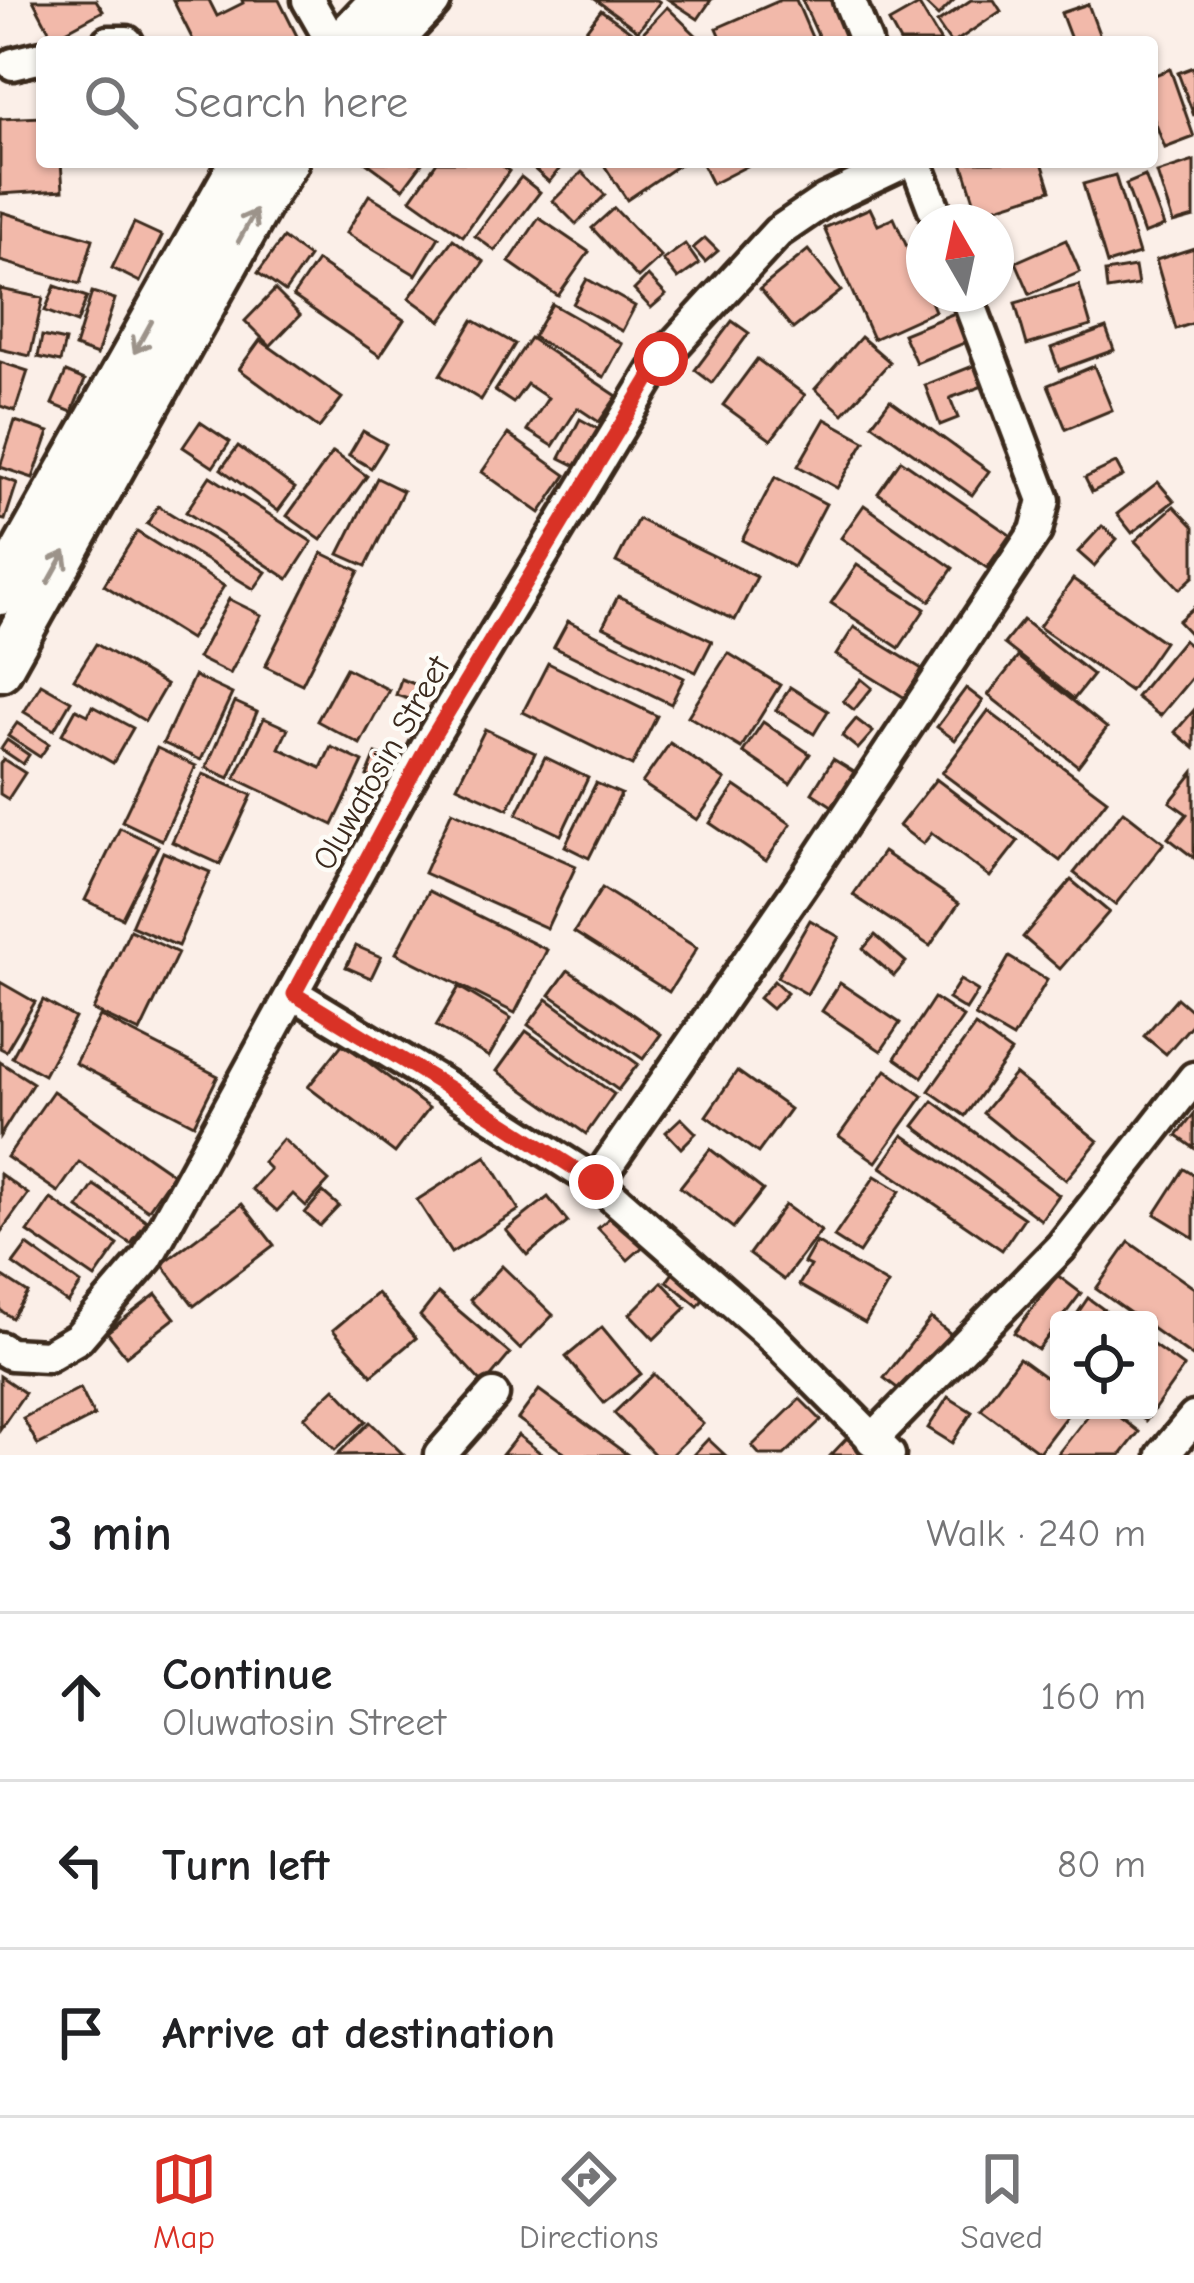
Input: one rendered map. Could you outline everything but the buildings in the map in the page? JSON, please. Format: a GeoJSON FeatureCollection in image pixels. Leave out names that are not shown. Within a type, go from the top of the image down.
{"type":"FeatureCollection","features":[{"type":"Feature","properties":{"kind":"main road"},"geometry":{"type":"LineString","coordinates":[[349,36],[383,0]]}},
{"type":"Feature","properties":{"kind":"main road"},"geometry":{"type":"LineString","coordinates":[[394,36],[429,0]]}},
{"type":"Feature","properties":{"kind":"main road"},"geometry":{"type":"LineString","coordinates":[[0,669],[8,612],[239,168]]}},
{"type":"Feature","properties":{"kind":"main road"},"geometry":{"type":"LineString","coordinates":[[8,612],[282,168]]}},
{"type":"Feature","properties":{"kind":"street"},"geometry":{"type":"LineString","coordinates":[[308,0],[329,36]]}},
{"type":"Feature","properties":{"kind":"street"},"geometry":{"type":"LineString","coordinates":[[849,0],[864,36]]}},
{"type":"Feature","properties":{"kind":"street","name":"Oluwatosin Street"},"geometry":{"type":"LineString","coordinates":[[0,1348],[10,1354],[47,1356],[78,1338],[147,1258],[429,743],[661,359],[778,232],[825,200],[892,168]]}},
{"type":"Feature","properties":{"kind":"street"},"geometry":{"type":"LineString","coordinates":[[918,168],[932,204]]}},
{"type":"Feature","properties":{"kind":"street"},"geometry":{"type":"LineString","coordinates":[[596,1182],[808,875],[1036,531],[1044,500],[973,312]]}},
{"type":"Feature","properties":{"kind":"street"},"geometry":{"type":"LineString","coordinates":[[294,994],[596,1182],[767,1332],[880,1447],[1061,1246],[1194,1078]]}},
{"type":"Feature","properties":{"kind":"street"},"geometry":{"type":"LineString","coordinates":[[440,1455],[493,1395]]}},
{"type":"Feature","properties":{"kind":"street"},"geometry":{"type":"LineString","coordinates":[[1162,1455],[1194,1418]]}},
{"type":"Feature","properties":{"kind":"route"},"geometry":{"type":"LineString","coordinates":[[596,1182],[294,994],[429,743],[661,359]]}}]}
